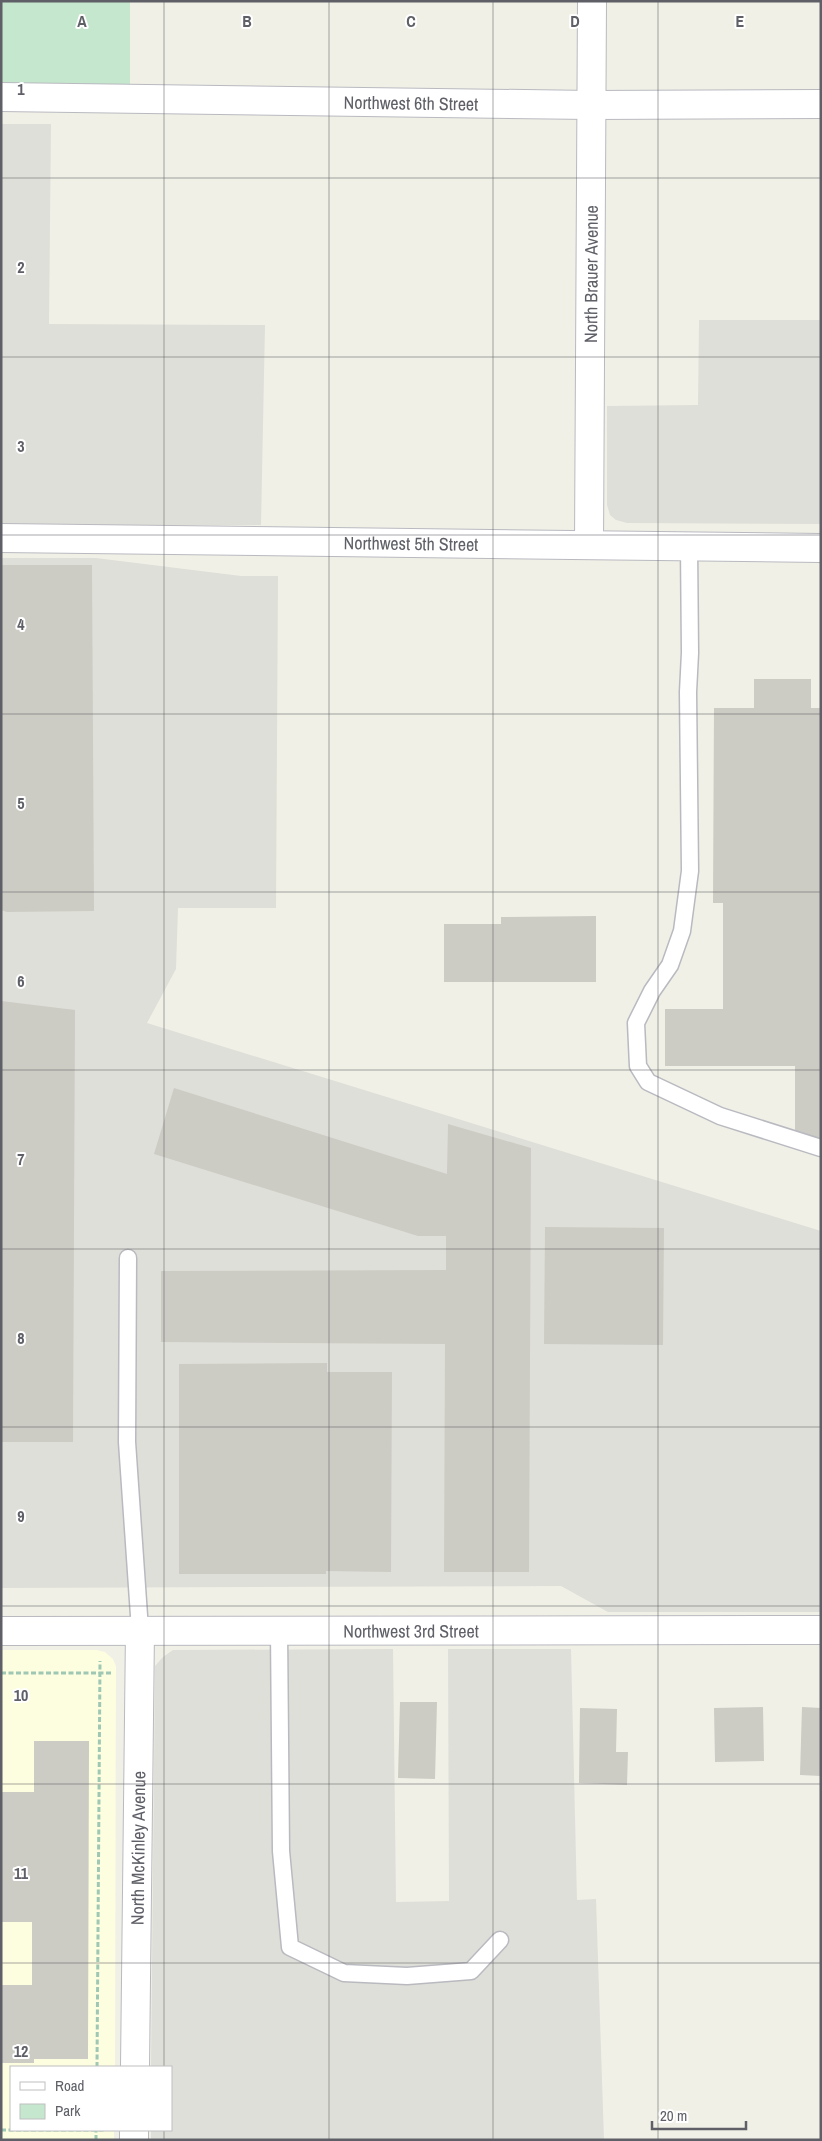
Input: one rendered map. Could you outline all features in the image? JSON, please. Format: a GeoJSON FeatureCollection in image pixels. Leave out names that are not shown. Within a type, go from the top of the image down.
{"type":"FeatureCollection","features":[{"type":"Feature","properties":{"kind":"street","name":"North Brauer Avenue"},"geometry":{"type":"LineString","coordinates":[[589,545],[592,1]]}},
{"type":"Feature","properties":{"kind":"street","name":"Northwest 6th Street"},"geometry":{"type":"LineString","coordinates":[[1,96],[591,105],[821,104]]}},
{"type":"Feature","properties":{"kind":"street","name":"Northwest 5th Street"},"geometry":{"type":"LineString","coordinates":[[1,538],[821,548]]}},
{"type":"Feature","properties":{"kind":"street","name":"North McKinley Avenue"},"geometry":{"type":"LineString","coordinates":[[135,2066],[140,1630]]}},
{"type":"Feature","properties":{"kind":"street","name":"Northwest 3rd Street"},"geometry":{"type":"LineString","coordinates":[[1,1631],[821,1630]]}},
{"type":"Feature","properties":{"kind":"lane"},"geometry":{"type":"LineString","coordinates":[[689,546],[690,653],[688,711],[690,871],[682,931],[670,965],[652,991],[636,1023],[638,1066],[648,1082],[720,1116],[821,1148]]}},
{"type":"Feature","properties":{"kind":"lane"},"geometry":{"type":"LineString","coordinates":[[128,1258],[127,1442],[140,1630]]}},
{"type":"Feature","properties":{"kind":"lane"},"geometry":{"type":"LineString","coordinates":[[279,1630],[281,1851],[290,1947],[344,1973],[407,1976],[471,1971],[500,1940]]}},
{"type":"Feature","properties":{"kind":"path"},"geometry":{"type":"LineString","coordinates":[[96,2066],[100,1630]]}},
{"type":"Feature","properties":{"kind":"path"},"geometry":{"type":"LineString","coordinates":[[1,1673],[140,1673]]}},
{"type":"Feature","properties":{"kind":"shaded area"},"geometry":{"type":"Polygon","coordinates":[[[1,124],[51,124],[49,324],[265,325],[261,525],[1,525],[1,124]]]}},
{"type":"Feature","properties":{"kind":"shaded area"},"geometry":{"type":"Polygon","coordinates":[[[699,320],[821,320],[821,524],[627,523],[616,520],[610,515],[607,505],[607,406],[698,405],[699,320]]]}},
{"type":"Feature","properties":{"kind":"shaded area"},"geometry":{"type":"Polygon","coordinates":[[[1,558],[96,558],[241,576],[278,576],[276,908],[178,908],[176,969],[147,1023],[821,1231],[821,1612],[608,1612],[561,1586],[1,1588],[1,558]]]}},
{"type":"Feature","properties":{"kind":"shaded area"},"geometry":{"type":"Polygon","coordinates":[[[393,1649],[396,1902],[449,1901],[448,1649],[571,1649],[577,1900],[596,1899],[604,2140],[151,2140],[151,2131],[172,2131],[172,2066],[151,2066],[155,1666],[173,1650],[393,1649]]]}},
{"type":"Feature","properties":{"kind":"shaded area"},"geometry":{"type":"Polygon","coordinates":[[[1,1650],[97,1650],[105,1652],[113,1659],[116,1666],[115,2066],[10,2066],[10,2131],[114,2131],[114,2140],[1,2140],[1,1650]]]}},
{"type":"Feature","properties":{"kind":"green space"},"geometry":{"type":"Polygon","coordinates":[[[1,1],[130,1],[130,88],[1,89],[1,1]]]}},
{"type":"Feature","properties":{"kind":"building"},"geometry":{"type":"Polygon","coordinates":[[[1,565],[92,565],[94,911],[7,912],[1,910],[1,565]]]}},
{"type":"Feature","properties":{"kind":"building"},"geometry":{"type":"Polygon","coordinates":[[[754,679],[811,679],[811,708],[821,708],[821,1140],[795,1133],[795,1066],[665,1066],[665,1009],[723,1009],[723,903],[713,903],[714,708],[754,708],[754,679]]]}},
{"type":"Feature","properties":{"kind":"building"},"geometry":{"type":"Polygon","coordinates":[[[596,916],[596,982],[444,982],[444,924],[501,924],[501,917],[596,916]]]}},
{"type":"Feature","properties":{"kind":"building"},"geometry":{"type":"Polygon","coordinates":[[[1,1001],[75,1010],[73,1442],[1,1442],[1,1001]]]}},
{"type":"Feature","properties":{"kind":"building"},"geometry":{"type":"Polygon","coordinates":[[[174,1088],[447,1174],[448,1124],[531,1148],[529,1572],[444,1572],[445,1344],[161,1342],[161,1271],[446,1270],[446,1236],[418,1236],[154,1154],[174,1088]]]}},
{"type":"Feature","properties":{"kind":"building"},"geometry":{"type":"Polygon","coordinates":[[[545,1227],[664,1228],[663,1345],[544,1344],[545,1227]]]}},
{"type":"Feature","properties":{"kind":"building"},"geometry":{"type":"Polygon","coordinates":[[[327,1363],[327,1372],[392,1372],[391,1572],[326,1571],[326,1574],[179,1574],[179,1364],[327,1363]]]}},
{"type":"Feature","properties":{"kind":"building"},"geometry":{"type":"Polygon","coordinates":[[[400,1702],[437,1702],[435,1779],[398,1778],[400,1702]]]}},
{"type":"Feature","properties":{"kind":"building"},"geometry":{"type":"Polygon","coordinates":[[[763,1707],[764,1761],[715,1762],[714,1708],[763,1707]]]}},
{"type":"Feature","properties":{"kind":"building"},"geometry":{"type":"Polygon","coordinates":[[[802,1707],[821,1708],[821,1776],[800,1775],[802,1707]]]}},
{"type":"Feature","properties":{"kind":"building"},"geometry":{"type":"Polygon","coordinates":[[[580,1708],[617,1709],[616,1752],[628,1752],[627,1785],[579,1783],[580,1708]]]}},
{"type":"Feature","properties":{"kind":"building"},"geometry":{"type":"Polygon","coordinates":[[[34,1741],[89,1741],[88,2059],[34,2059],[34,2063],[1,2063],[1,1985],[32,1985],[32,1922],[1,1922],[1,1792],[34,1792],[34,1741]]]}}]}
